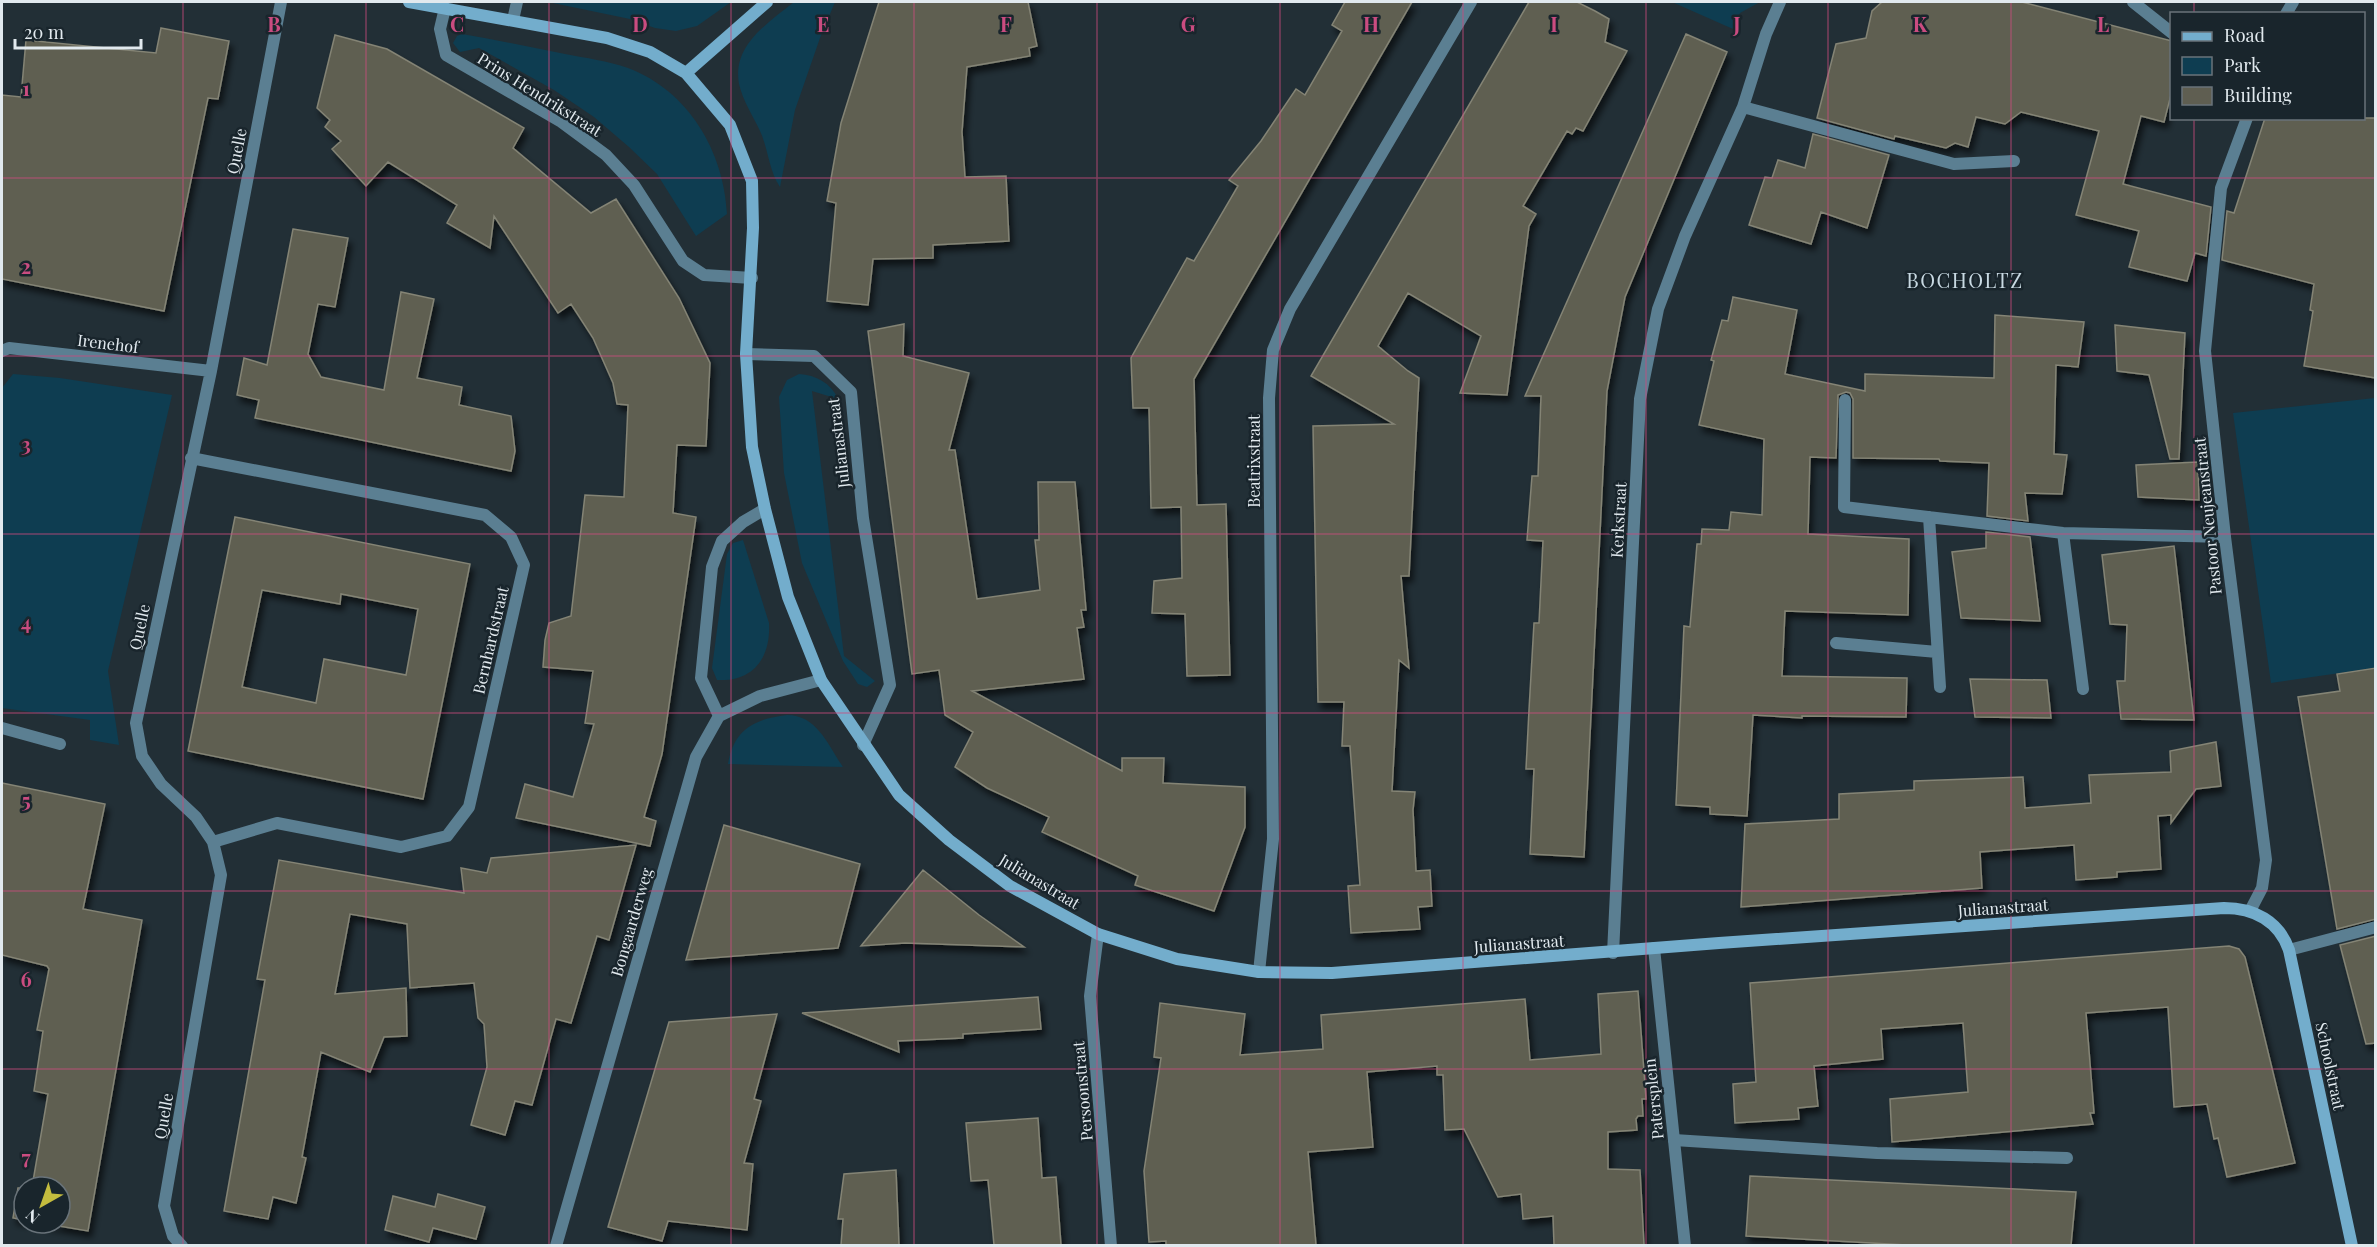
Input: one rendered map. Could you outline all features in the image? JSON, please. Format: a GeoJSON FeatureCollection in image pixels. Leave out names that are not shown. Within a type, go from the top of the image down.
{"type":"FeatureCollection","features":[{"type":"Feature","properties":{"kind":"street","name":"Quelle"},"geometry":{"type":"LineString","coordinates":[[182,1245],[173,1236],[164,1206],[221,875],[213,842],[196,818],[160,784],[142,756],[136,723],[211,371],[281,2]]}},
{"type":"Feature","properties":{"kind":"street"},"geometry":{"type":"LineString","coordinates":[[410,2],[608,38],[650,52],[686,73],[767,2]]}},
{"type":"Feature","properties":{"kind":"street"},"geometry":{"type":"LineString","coordinates":[[513,20],[517,2]]}},
{"type":"Feature","properties":{"kind":"street","name":"Beatrixstraat"},"geometry":{"type":"LineString","coordinates":[[1259,972],[1273,839],[1269,398],[1273,350],[1290,309],[1471,2]]}},
{"type":"Feature","properties":{"kind":"street","name":"Kerkstraat"},"geometry":{"type":"LineString","coordinates":[[1613,953],[1640,399],[1659,309],[1685,236],[1743,107],[1766,34],[1780,2]]}},
{"type":"Feature","properties":{"kind":"street"},"geometry":{"type":"LineString","coordinates":[[2133,2],[2170,31]]}},
{"type":"Feature","properties":{"kind":"street","name":"Prins Hendrikstraat"},"geometry":{"type":"LineString","coordinates":[[444,8],[440,29],[446,55],[560,121],[606,155],[634,184],[683,261],[704,275],[752,278]]}},
{"type":"Feature","properties":{"kind":"street","name":"Julianastraat"},"geometry":{"type":"LineString","coordinates":[[686,73],[730,125],[752,181],[752,278],[746,354],[752,447],[765,509],[788,597],[821,680],[899,795],[949,840],[1010,886],[1098,934],[1177,959],[1259,972],[1332,973],[2224,908],[2250,911]]}},
{"type":"Feature","properties":{"kind":"street"},"geometry":{"type":"LineString","coordinates":[[1743,107],[1954,164],[2014,161]]}},
{"type":"Feature","properties":{"kind":"street","name":"Pastoor Neujeanstraat"},"geometry":{"type":"LineString","coordinates":[[2246,120],[2221,188],[2205,351],[2225,537],[2266,861],[2262,888],[2250,911]]}},
{"type":"Feature","properties":{"kind":"street","name":"Irenehof"},"geometry":{"type":"LineString","coordinates":[[2,351],[9,348],[211,371]]}},
{"type":"Feature","properties":{"kind":"street","name":"Julianastraat"},"geometry":{"type":"LineString","coordinates":[[746,354],[814,356],[851,392],[863,518],[890,685],[863,745]]}},
{"type":"Feature","properties":{"kind":"street"},"geometry":{"type":"LineString","coordinates":[[1845,400],[1844,507],[2063,533],[2225,537]]}},
{"type":"Feature","properties":{"kind":"street","name":"Bernhardstraat"},"geometry":{"type":"LineString","coordinates":[[191,458],[485,515],[511,537],[524,565],[469,807],[447,836],[401,848],[277,823],[213,842]]}},
{"type":"Feature","properties":{"kind":"street"},"geometry":{"type":"LineString","coordinates":[[765,509],[743,522],[722,542],[712,567],[701,678],[719,716],[760,696],[821,680]]}},
{"type":"Feature","properties":{"kind":"street"},"geometry":{"type":"LineString","coordinates":[[1929,517],[1940,687]]}},
{"type":"Feature","properties":{"kind":"street"},"geometry":{"type":"LineString","coordinates":[[2063,533],[2083,689]]}},
{"type":"Feature","properties":{"kind":"street"},"geometry":{"type":"LineString","coordinates":[[1836,643],[1937,652]]}},
{"type":"Feature","properties":{"kind":"street","name":"Bongaarderweg"},"geometry":{"type":"LineString","coordinates":[[556,1245],[696,757],[719,716]]}},
{"type":"Feature","properties":{"kind":"street"},"geometry":{"type":"LineString","coordinates":[[2,728],[60,744]]}},
{"type":"Feature","properties":{"kind":"street","name":"Schoolstraat"},"geometry":{"type":"LineString","coordinates":[[2250,911],[2265,918],[2286,940],[2352,1245]]}},
{"type":"Feature","properties":{"kind":"street"},"geometry":{"type":"LineString","coordinates":[[2289,950],[2376,927]]}},
{"type":"Feature","properties":{"kind":"street","name":"Persoonstraat"},"geometry":{"type":"LineString","coordinates":[[1098,934],[1090,996],[1111,1245]]}},
{"type":"Feature","properties":{"kind":"street","name":"Patersplein"},"geometry":{"type":"LineString","coordinates":[[1654,948],[1685,1245]]}},
{"type":"Feature","properties":{"kind":"street"},"geometry":{"type":"LineString","coordinates":[[1674,1140],[1877,1154],[2067,1158]]}},
{"type":"Feature","properties":{"kind":"green space"},"geometry":{"type":"Polygon","coordinates":[[[548,2],[731,2],[697,26],[676,31],[548,2]]]}},
{"type":"Feature","properties":{"kind":"green space"},"geometry":{"type":"Polygon","coordinates":[[[794,2],[835,2],[795,110],[780,187],[773,174],[763,138],[741,90],[738,70],[746,46],[754,36],[794,2]]]}},
{"type":"Feature","properties":{"kind":"green space"},"geometry":{"type":"Polygon","coordinates":[[[1672,2],[1760,2],[1740,13],[1733,29],[1672,2]]]}},
{"type":"Feature","properties":{"kind":"green space"},"geometry":{"type":"Polygon","coordinates":[[[462,34],[605,62],[628,68],[650,78],[669,92],[699,126],[719,168],[727,214],[696,236],[657,174],[629,147],[594,117],[554,90],[479,48],[460,52],[453,43],[457,36],[462,34]]]}},
{"type":"Feature","properties":{"kind":"green space"},"geometry":{"type":"Polygon","coordinates":[[[13,374],[60,378],[172,395],[108,671],[119,745],[90,740],[90,720],[2,708],[2,388],[13,374]]]}},
{"type":"Feature","properties":{"kind":"green space"},"geometry":{"type":"Polygon","coordinates":[[[799,374],[822,381],[831,388],[838,399],[812,391],[844,656],[875,681],[867,687],[858,684],[843,661],[802,563],[784,473],[779,397],[787,380],[799,374]]]}},
{"type":"Feature","properties":{"kind":"green space"},"geometry":{"type":"Polygon","coordinates":[[[2375,398],[2375,668],[2271,683],[2233,413],[2375,398]]]}},
{"type":"Feature","properties":{"kind":"green space"},"geometry":{"type":"Polygon","coordinates":[[[743,540],[769,623],[767,647],[763,657],[750,672],[730,680],[717,680],[712,668],[727,554],[733,543],[743,540]]]}},
{"type":"Feature","properties":{"kind":"green space"},"geometry":{"type":"Polygon","coordinates":[[[787,715],[797,716],[814,726],[827,741],[843,767],[728,764],[735,742],[747,728],[765,719],[787,715]]]}},
{"type":"Feature","properties":{"kind":"building"},"geometry":{"type":"Polygon","coordinates":[[[879,2],[1028,2],[1037,46],[1029,48],[1030,56],[967,67],[962,132],[965,177],[1006,176],[1009,241],[933,245],[933,258],[873,259],[868,305],[827,301],[836,203],[827,201],[841,123],[879,2]]]}},
{"type":"Feature","properties":{"kind":"building"},"geometry":{"type":"Polygon","coordinates":[[[1345,2],[1412,2],[1194,379],[1197,505],[1226,504],[1230,675],[1187,676],[1185,614],[1152,613],[1154,581],[1182,578],[1181,507],[1151,508],[1149,408],[1133,408],[1131,358],[1187,258],[1194,261],[1238,186],[1229,180],[1261,141],[1296,89],[1305,95],[1342,31],[1332,25],[1345,2]]]}},
{"type":"Feature","properties":{"kind":"building"},"geometry":{"type":"Polygon","coordinates":[[[1529,2],[1577,2],[1595,11],[1609,19],[1605,42],[1627,51],[1583,131],[1576,128],[1572,134],[1567,131],[1523,206],[1536,214],[1529,226],[1507,395],[1460,393],[1481,336],[1408,293],[1378,346],[1419,378],[1409,576],[1401,576],[1409,668],[1399,660],[1392,791],[1415,792],[1413,810],[1416,871],[1430,870],[1432,906],[1418,907],[1420,929],[1351,933],[1348,886],[1360,885],[1350,746],[1342,746],[1344,702],[1318,702],[1313,426],[1394,424],[1311,376],[1529,2]]]}},
{"type":"Feature","properties":{"kind":"building"},"geometry":{"type":"Polygon","coordinates":[[[1882,2],[2022,2],[2170,40],[2170,99],[2164,122],[2141,116],[2123,184],[2211,207],[2206,256],[2195,253],[2187,281],[2129,267],[2139,231],[2076,215],[2099,131],[2021,112],[2005,124],[1976,117],[1968,147],[1955,143],[1946,148],[1895,136],[1894,139],[1817,118],[1836,44],[1866,38],[1872,11],[1882,2]]]}},
{"type":"Feature","properties":{"kind":"building"},"geometry":{"type":"Polygon","coordinates":[[[161,28],[229,41],[218,99],[208,98],[164,311],[2,279],[2,95],[21,97],[26,40],[156,53],[161,28]]]}},
{"type":"Feature","properties":{"kind":"building"},"geometry":{"type":"Polygon","coordinates":[[[1686,34],[1727,52],[1625,297],[1607,391],[1584,857],[1530,854],[1534,769],[1526,769],[1534,623],[1539,623],[1543,541],[1527,540],[1532,476],[1538,476],[1541,396],[1525,396],[1686,34]]]}},
{"type":"Feature","properties":{"kind":"building"},"geometry":{"type":"Polygon","coordinates":[[[335,35],[387,49],[524,128],[513,148],[591,213],[616,199],[679,298],[710,363],[706,446],[677,445],[673,513],[696,517],[662,754],[644,817],[656,821],[650,846],[516,818],[525,784],[573,797],[594,724],[585,723],[593,671],[543,667],[545,640],[549,623],[571,616],[585,495],[624,497],[628,405],[617,404],[613,383],[593,338],[571,304],[558,313],[494,216],[490,248],[447,223],[457,205],[388,162],[366,186],[332,149],[341,141],[325,127],[330,120],[317,108],[335,35]]]}},
{"type":"Feature","properties":{"kind":"building"},"geometry":{"type":"Polygon","coordinates":[[[2365,118],[2376,118],[2376,378],[2304,366],[2313,311],[2310,310],[2314,284],[2222,260],[2227,211],[2234,213],[2264,120],[2365,120],[2365,118]]]}},
{"type":"Feature","properties":{"kind":"building"},"geometry":{"type":"Polygon","coordinates":[[[1813,134],[1889,155],[1867,228],[1821,212],[1811,244],[1749,225],[1765,177],[1772,178],[1778,160],[1805,168],[1813,134]]]}},
{"type":"Feature","properties":{"kind":"building"},"geometry":{"type":"Polygon","coordinates":[[[293,229],[348,238],[335,307],[318,304],[308,354],[321,377],[384,390],[401,292],[434,299],[417,378],[462,387],[459,405],[511,416],[515,451],[511,471],[255,418],[259,400],[237,395],[244,358],[267,365],[293,229]]]}},
{"type":"Feature","properties":{"kind":"building"},"geometry":{"type":"Polygon","coordinates":[[[1733,297],[1797,310],[1785,374],[1865,391],[1865,374],[1994,378],[1995,315],[2084,322],[2078,367],[2056,365],[2054,454],[2067,455],[2062,494],[2025,493],[2028,521],[1987,516],[1989,463],[1940,461],[1939,459],[1853,458],[1853,399],[1850,393],[1838,395],[1836,458],[1810,457],[1808,534],[1909,539],[1908,615],[1785,611],[1782,676],[1907,678],[1906,717],[1802,716],[1802,718],[1753,715],[1747,816],[1710,814],[1710,807],[1676,805],[1684,626],[1690,627],[1697,544],[1701,544],[1702,529],[1729,530],[1731,512],[1762,515],[1764,439],[1699,425],[1714,361],[1711,360],[1722,320],[1728,321],[1733,297]]]}},
{"type":"Feature","properties":{"kind":"building"},"geometry":{"type":"Polygon","coordinates":[[[904,324],[903,356],[969,373],[949,450],[955,450],[977,599],[1040,590],[1035,540],[1039,540],[1038,482],[1075,482],[1086,610],[1081,610],[1084,627],[1077,628],[1084,679],[972,691],[1122,771],[1122,758],[1164,758],[1163,783],[1245,787],[1245,827],[1214,911],[1135,885],[1138,876],[1042,832],[1049,817],[987,788],[955,767],[973,732],[945,715],[939,670],[912,674],[868,331],[904,324]]]}},
{"type":"Feature","properties":{"kind":"building"},"geometry":{"type":"Polygon","coordinates":[[[2115,325],[2185,333],[2179,459],[2170,459],[2149,375],[2117,371],[2115,325]]]}},
{"type":"Feature","properties":{"kind":"building"},"geometry":{"type":"Polygon","coordinates":[[[2198,462],[2199,500],[2138,497],[2136,465],[2198,462]]]}},
{"type":"Feature","properties":{"kind":"building"},"geometry":{"type":"Polygon","coordinates":[[[235,517],[470,564],[423,799],[188,751],[235,517]],[[262,590],[242,687],[316,703],[324,659],[406,675],[418,609],[341,594],[340,604],[262,590]]]}},
{"type":"Feature","properties":{"kind":"building"},"geometry":{"type":"Polygon","coordinates":[[[1986,532],[2030,537],[2040,621],[1961,618],[1952,552],[1986,548],[1986,532]]]}},
{"type":"Feature","properties":{"kind":"building"},"geometry":{"type":"Polygon","coordinates":[[[2174,546],[2194,720],[2121,719],[2117,681],[2125,681],[2127,625],[2110,624],[2102,555],[2174,546]]]}},
{"type":"Feature","properties":{"kind":"building"},"geometry":{"type":"Polygon","coordinates":[[[2376,668],[2376,919],[2337,929],[2298,697],[2340,691],[2337,674],[2376,668]]]}},
{"type":"Feature","properties":{"kind":"building"},"geometry":{"type":"Polygon","coordinates":[[[1970,679],[2047,680],[2051,718],[1975,717],[1970,679]]]}},
{"type":"Feature","properties":{"kind":"building"},"geometry":{"type":"Polygon","coordinates":[[[2216,742],[2221,786],[2196,789],[2171,823],[2171,815],[2158,816],[2161,869],[2117,872],[2117,877],[2076,880],[2074,845],[1980,852],[1982,888],[1741,907],[1745,824],[1839,819],[1839,794],[1914,790],[1914,781],[2023,777],[2025,808],[2091,803],[2089,775],[2171,772],[2170,751],[2216,742]]]}},
{"type":"Feature","properties":{"kind":"building"},"geometry":{"type":"Polygon","coordinates":[[[2,783],[105,804],[83,909],[142,920],[88,1231],[72,1228],[72,1175],[34,1175],[48,1094],[34,1091],[43,1031],[37,1030],[49,969],[47,966],[2,955],[2,783]]]}},
{"type":"Feature","properties":{"kind":"building"},"geometry":{"type":"Polygon","coordinates":[[[724,825],[860,864],[838,948],[686,960],[724,825]]]}},
{"type":"Feature","properties":{"kind":"building"},"geometry":{"type":"Polygon","coordinates":[[[636,845],[609,940],[597,936],[571,1023],[556,1019],[532,1105],[515,1101],[505,1135],[471,1125],[487,1067],[484,1024],[478,1018],[474,983],[410,988],[407,924],[350,914],[335,994],[406,988],[407,1036],[384,1037],[370,1072],[321,1052],[302,1157],[306,1158],[296,1203],[273,1197],[268,1219],[224,1211],[265,980],[257,979],[279,860],[464,893],[461,868],[487,873],[491,858],[636,845]]]}},
{"type":"Feature","properties":{"kind":"building"},"geometry":{"type":"Polygon","coordinates":[[[923,870],[979,915],[1024,947],[905,943],[861,946],[923,870]]]}},
{"type":"Feature","properties":{"kind":"building"},"geometry":{"type":"Polygon","coordinates":[[[2376,936],[2376,1043],[2366,1044],[2340,945],[2376,936]]]}},
{"type":"Feature","properties":{"kind":"building"},"geometry":{"type":"Polygon","coordinates":[[[2229,946],[2239,949],[2245,957],[2295,1163],[2227,1177],[2218,1138],[2214,1139],[2207,1104],[2174,1107],[2168,1007],[2086,1013],[2094,1113],[2090,1113],[2093,1124],[1892,1142],[1890,1099],[1968,1092],[1963,1023],[1881,1029],[1883,1059],[1814,1066],[1818,1106],[1798,1108],[1799,1119],[1735,1123],[1733,1084],[1756,1082],[1750,983],[2229,946]]]}},
{"type":"Feature","properties":{"kind":"building"},"geometry":{"type":"Polygon","coordinates":[[[1638,991],[1646,1099],[1642,1099],[1643,1116],[1638,1116],[1636,1119],[1637,1130],[1608,1132],[1608,1169],[1640,1170],[1644,1245],[1554,1245],[1553,1216],[1523,1219],[1521,1194],[1498,1197],[1464,1129],[1445,1130],[1443,1075],[1437,1075],[1437,1066],[1367,1072],[1373,1147],[1308,1152],[1316,1245],[1166,1245],[1166,1241],[1149,1242],[1144,1171],[1161,1058],[1154,1057],[1160,1003],[1245,1014],[1240,1055],[1323,1049],[1321,1015],[1525,999],[1530,1060],[1601,1054],[1598,994],[1638,991]]]}},
{"type":"Feature","properties":{"kind":"building"},"geometry":{"type":"Polygon","coordinates":[[[1038,997],[1041,1029],[963,1034],[963,1038],[898,1041],[899,1052],[802,1013],[1038,997]]]}},
{"type":"Feature","properties":{"kind":"building"},"geometry":{"type":"Polygon","coordinates":[[[777,1014],[754,1099],[761,1101],[744,1163],[753,1164],[747,1230],[668,1221],[662,1241],[608,1227],[669,1022],[777,1014]]]}},
{"type":"Feature","properties":{"kind":"building"},"geometry":{"type":"Polygon","coordinates":[[[1038,1118],[1042,1178],[1056,1177],[1061,1245],[994,1245],[988,1180],[971,1181],[966,1123],[1038,1118]]]}},
{"type":"Feature","properties":{"kind":"building"},"geometry":{"type":"Polygon","coordinates":[[[896,1170],[899,1245],[841,1245],[843,1219],[838,1219],[844,1174],[896,1170]]]}},
{"type":"Feature","properties":{"kind":"building"},"geometry":{"type":"Polygon","coordinates":[[[1750,1176],[2076,1192],[2071,1245],[1907,1245],[1746,1236],[1750,1176]]]}},
{"type":"Feature","properties":{"kind":"building"},"geometry":{"type":"Polygon","coordinates":[[[438,1194],[485,1207],[476,1239],[433,1228],[429,1242],[385,1230],[393,1196],[435,1207],[438,1194]]]}},
{"type":"Feature","properties":{"kind":"district","name":"BOCHOLTZ"},"geometry":{"type":"Point","coordinates":[1965,279]}}]}
